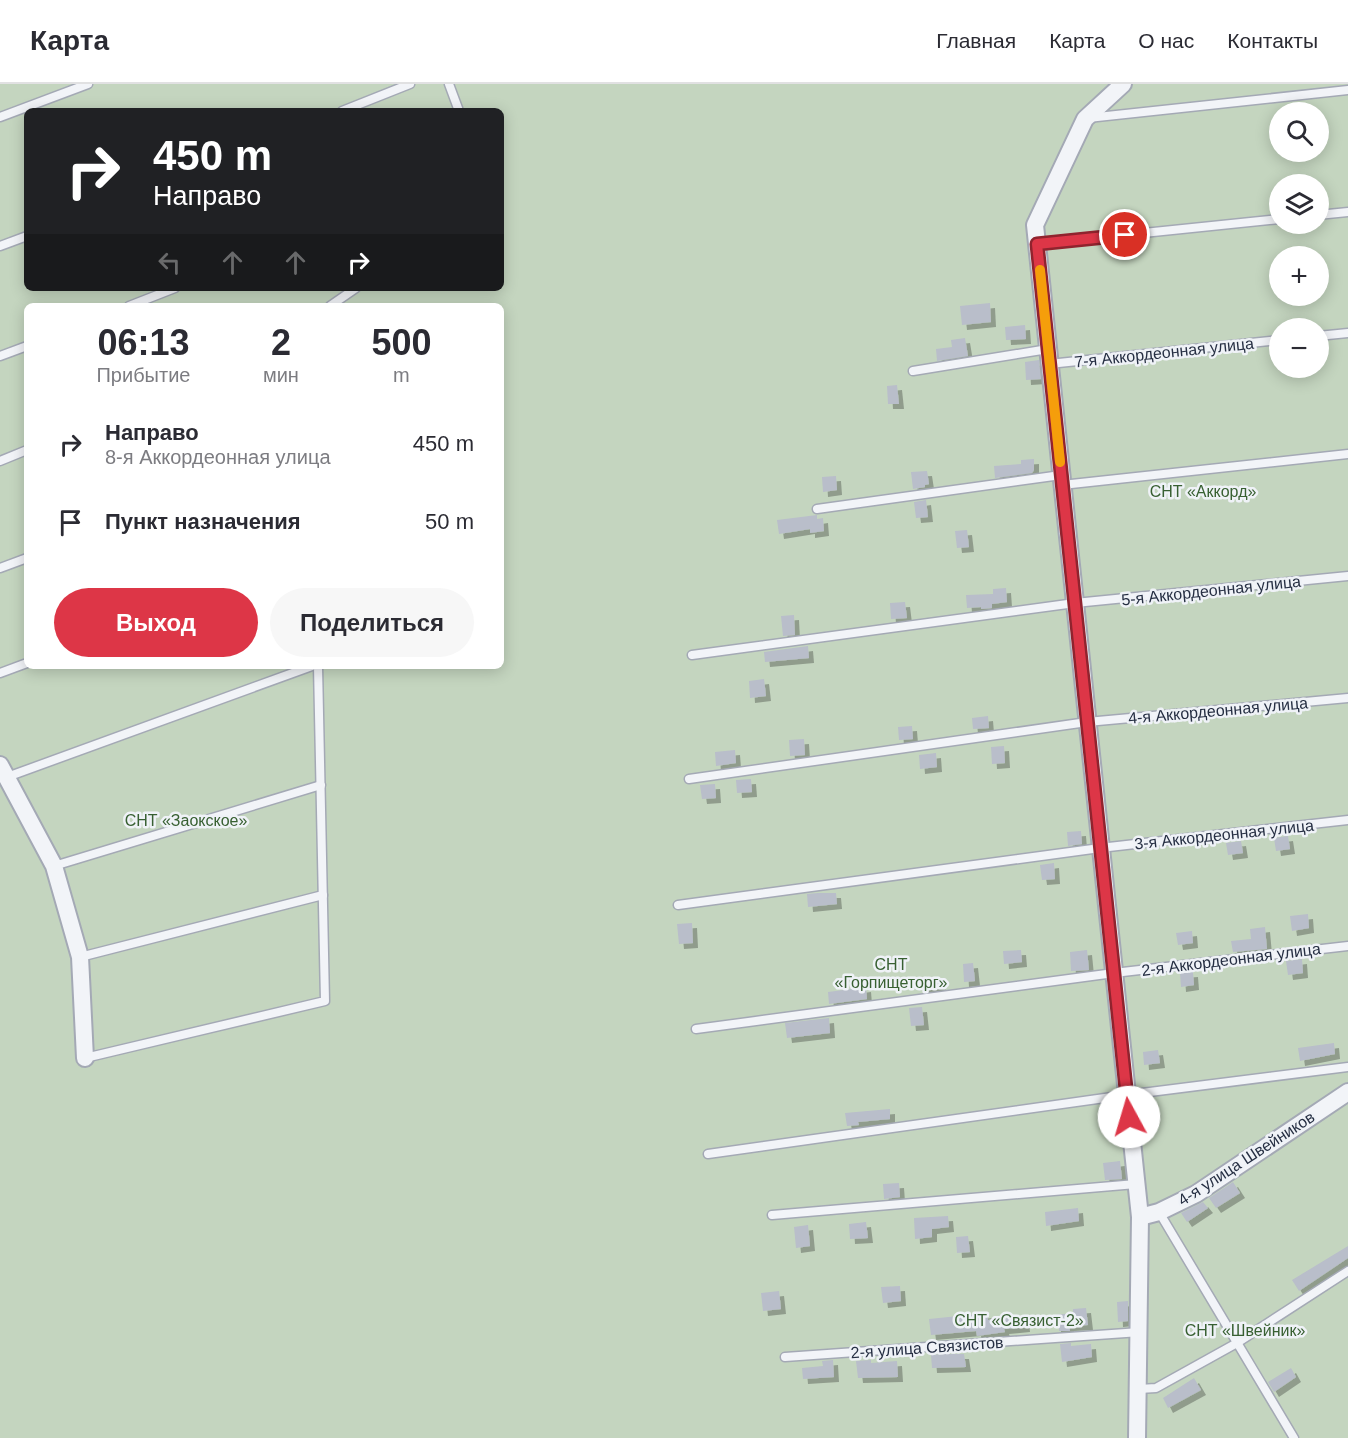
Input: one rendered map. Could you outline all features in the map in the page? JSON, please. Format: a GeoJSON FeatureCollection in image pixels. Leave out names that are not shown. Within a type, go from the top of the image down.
{"type":"FeatureCollection","features":[{"type":"Feature","properties":{"kind":"street"},"geometry":{"type":"LineString","coordinates":[[1123,84],[1085,119],[1035,225],[1140,1217],[1137,1438]]}},
{"type":"Feature","properties":{"kind":"street"},"geometry":{"type":"LineString","coordinates":[[3,771],[54,866],[80,957],[85,1058]]}},
{"type":"Feature","properties":{"kind":"street","name":"4-я улица Швейников"},"geometry":{"type":"LineString","coordinates":[[1140,1217],[1159,1212],[1196,1194],[1348,1092]]}},
{"type":"Feature","properties":{"kind":"lane"},"geometry":{"type":"LineString","coordinates":[[0,117],[88,84]]}},
{"type":"Feature","properties":{"kind":"lane"},"geometry":{"type":"LineString","coordinates":[[350,108],[410,84]]}},
{"type":"Feature","properties":{"kind":"lane"},"geometry":{"type":"LineString","coordinates":[[449,84],[458,108]]}},
{"type":"Feature","properties":{"kind":"lane"},"geometry":{"type":"LineString","coordinates":[[1085,119],[1348,90]]}},
{"type":"Feature","properties":{"kind":"lane"},"geometry":{"type":"LineString","coordinates":[[1329,214],[1348,212]]}},
{"type":"Feature","properties":{"kind":"lane"},"geometry":{"type":"LineString","coordinates":[[1037,244],[1269,220]]}},
{"type":"Feature","properties":{"kind":"lane"},"geometry":{"type":"LineString","coordinates":[[0,246],[24,237]]}},
{"type":"Feature","properties":{"kind":"lane"},"geometry":{"type":"LineString","coordinates":[[137,303],[168,291]]}},
{"type":"Feature","properties":{"kind":"lane"},"geometry":{"type":"LineString","coordinates":[[334,303],[352,291]]}},
{"type":"Feature","properties":{"kind":"lane"},"geometry":{"type":"LineString","coordinates":[[1329,335],[1348,333]]}},
{"type":"Feature","properties":{"kind":"lane","name":"7-я Аккордеонная улица"},"geometry":{"type":"LineString","coordinates":[[913,371],[1049,356],[1269,341]]}},
{"type":"Feature","properties":{"kind":"lane"},"geometry":{"type":"LineString","coordinates":[[0,356],[24,347]]}},
{"type":"Feature","properties":{"kind":"lane"},"geometry":{"type":"LineString","coordinates":[[0,461],[24,451]]}},
{"type":"Feature","properties":{"kind":"lane"},"geometry":{"type":"LineString","coordinates":[[817,509],[1062,480],[1348,454]]}},
{"type":"Feature","properties":{"kind":"lane"},"geometry":{"type":"LineString","coordinates":[[0,568],[24,559]]}},
{"type":"Feature","properties":{"kind":"lane","name":"5-я Аккордеонная улица"},"geometry":{"type":"LineString","coordinates":[[692,655],[1075,603],[1348,576]]}},
{"type":"Feature","properties":{"kind":"lane"},"geometry":{"type":"LineString","coordinates":[[0,673],[24,664]]}},
{"type":"Feature","properties":{"kind":"lane"},"geometry":{"type":"LineString","coordinates":[[3,771],[303,669]]}},
{"type":"Feature","properties":{"kind":"lane"},"geometry":{"type":"LineString","coordinates":[[85,1058],[325,1001],[318,669]]}},
{"type":"Feature","properties":{"kind":"lane","name":"4-я Аккордеонная улица"},"geometry":{"type":"LineString","coordinates":[[689,779],[1087,722],[1348,698]]}},
{"type":"Feature","properties":{"kind":"lane"},"geometry":{"type":"LineString","coordinates":[[54,866],[321,785]]}},
{"type":"Feature","properties":{"kind":"lane","name":"3-я Аккордеонная улица"},"geometry":{"type":"LineString","coordinates":[[678,905],[1101,848],[1348,820]]}},
{"type":"Feature","properties":{"kind":"lane"},"geometry":{"type":"LineString","coordinates":[[80,957],[323,895]]}},
{"type":"Feature","properties":{"kind":"lane","name":"2-я Аккордеонная улица"},"geometry":{"type":"LineString","coordinates":[[696,1029],[1114,973],[1348,946]]}},
{"type":"Feature","properties":{"kind":"lane"},"geometry":{"type":"LineString","coordinates":[[708,1154],[1126,1095],[1348,1067]]}},
{"type":"Feature","properties":{"kind":"lane"},"geometry":{"type":"LineString","coordinates":[[772,1215],[1136,1184]]}},
{"type":"Feature","properties":{"kind":"lane"},"geometry":{"type":"LineString","coordinates":[[1159,1212],[1294,1438]]}},
{"type":"Feature","properties":{"kind":"lane"},"geometry":{"type":"LineString","coordinates":[[1138,1389],[1156,1388],[1237,1343],[1348,1271]]}},
{"type":"Feature","properties":{"kind":"lane","name":"2-я улица Связистов"},"geometry":{"type":"LineString","coordinates":[[785,1357],[1140,1332]]}},
{"type":"Feature","properties":{"kind":"green space"},"geometry":{"type":"Polygon","coordinates":[[[0,84],[1348,84],[1348,1438],[0,1438],[0,84]]]}},
{"type":"Feature","properties":{"kind":"building"},"geometry":{"type":"Polygon","coordinates":[[[990,303],[991,322],[962,325],[960,306],[990,303]]]}},
{"type":"Feature","properties":{"kind":"building"},"geometry":{"type":"Polygon","coordinates":[[[1025,325],[1026,339],[1006,340],[1005,327],[1025,325]]]}},
{"type":"Feature","properties":{"kind":"building"},"geometry":{"type":"Polygon","coordinates":[[[965,338],[968,356],[937,361],[936,349],[952,347],[951,340],[965,338]]]}},
{"type":"Feature","properties":{"kind":"building"},"geometry":{"type":"Polygon","coordinates":[[[1039,360],[1041,379],[1026,380],[1025,362],[1039,360]]]}},
{"type":"Feature","properties":{"kind":"building"},"geometry":{"type":"Polygon","coordinates":[[[897,385],[899,404],[888,404],[887,386],[897,385]]]}},
{"type":"Feature","properties":{"kind":"building"},"geometry":{"type":"Polygon","coordinates":[[[1034,459],[1032,473],[995,478],[994,466],[1021,464],[1021,460],[1034,459]]]}},
{"type":"Feature","properties":{"kind":"building"},"geometry":{"type":"Polygon","coordinates":[[[927,471],[929,484],[913,489],[911,472],[927,471]]]}},
{"type":"Feature","properties":{"kind":"building"},"geometry":{"type":"Polygon","coordinates":[[[836,476],[837,490],[823,492],[822,477],[836,476]]]}},
{"type":"Feature","properties":{"kind":"building"},"geometry":{"type":"Polygon","coordinates":[[[926,500],[928,517],[916,518],[914,502],[926,500]]]}},
{"type":"Feature","properties":{"kind":"building"},"geometry":{"type":"Polygon","coordinates":[[[817,515],[817,519],[823,518],[824,531],[810,533],[810,529],[779,534],[777,520],[817,515]]]}},
{"type":"Feature","properties":{"kind":"building"},"geometry":{"type":"Polygon","coordinates":[[[967,530],[969,547],[957,548],[955,531],[967,530]]]}},
{"type":"Feature","properties":{"kind":"building"},"geometry":{"type":"Polygon","coordinates":[[[1006,588],[1007,602],[992,604],[992,608],[967,608],[966,595],[993,594],[993,589],[1006,588]]]}},
{"type":"Feature","properties":{"kind":"building"},"geometry":{"type":"Polygon","coordinates":[[[905,602],[907,618],[891,619],[890,603],[905,602]]]}},
{"type":"Feature","properties":{"kind":"building"},"geometry":{"type":"Polygon","coordinates":[[[794,615],[795,635],[783,636],[781,616],[794,615]]]}},
{"type":"Feature","properties":{"kind":"building"},"geometry":{"type":"Polygon","coordinates":[[[808,646],[809,658],[765,662],[764,652],[808,646]]]}},
{"type":"Feature","properties":{"kind":"building"},"geometry":{"type":"Polygon","coordinates":[[[764,679],[766,696],[750,698],[749,681],[764,679]]]}},
{"type":"Feature","properties":{"kind":"building"},"geometry":{"type":"Polygon","coordinates":[[[988,716],[989,728],[973,729],[972,718],[988,716]]]}},
{"type":"Feature","properties":{"kind":"building"},"geometry":{"type":"Polygon","coordinates":[[[912,726],[913,739],[899,740],[898,727],[912,726]]]}},
{"type":"Feature","properties":{"kind":"building"},"geometry":{"type":"Polygon","coordinates":[[[804,739],[805,755],[790,756],[789,740],[804,739]]]}},
{"type":"Feature","properties":{"kind":"building"},"geometry":{"type":"Polygon","coordinates":[[[1004,746],[1005,763],[992,764],[991,747],[1004,746]]]}},
{"type":"Feature","properties":{"kind":"building"},"geometry":{"type":"Polygon","coordinates":[[[735,750],[736,763],[716,766],[715,752],[735,750]]]}},
{"type":"Feature","properties":{"kind":"building"},"geometry":{"type":"Polygon","coordinates":[[[936,753],[937,767],[920,769],[919,755],[936,753]]]}},
{"type":"Feature","properties":{"kind":"building"},"geometry":{"type":"Polygon","coordinates":[[[751,779],[752,792],[737,793],[736,780],[751,779]]]}},
{"type":"Feature","properties":{"kind":"building"},"geometry":{"type":"Polygon","coordinates":[[[715,784],[716,798],[702,799],[700,785],[715,784]]]}},
{"type":"Feature","properties":{"kind":"building"},"geometry":{"type":"Polygon","coordinates":[[[1081,831],[1082,844],[1068,846],[1067,832],[1081,831]]]}},
{"type":"Feature","properties":{"kind":"building"},"geometry":{"type":"Polygon","coordinates":[[[1288,836],[1290,849],[1276,851],[1274,838],[1288,836]]]}},
{"type":"Feature","properties":{"kind":"building"},"geometry":{"type":"Polygon","coordinates":[[[1241,841],[1243,853],[1228,855],[1226,843],[1241,841]]]}},
{"type":"Feature","properties":{"kind":"building"},"geometry":{"type":"Polygon","coordinates":[[[1054,863],[1055,879],[1042,880],[1040,865],[1054,863]]]}},
{"type":"Feature","properties":{"kind":"building"},"geometry":{"type":"Polygon","coordinates":[[[836,893],[837,904],[808,907],[807,894],[836,893]]]}},
{"type":"Feature","properties":{"kind":"building"},"geometry":{"type":"Polygon","coordinates":[[[1308,914],[1309,928],[1292,931],[1290,916],[1308,914]]]}},
{"type":"Feature","properties":{"kind":"building"},"geometry":{"type":"Polygon","coordinates":[[[692,923],[693,943],[679,944],[677,924],[692,923]]]}},
{"type":"Feature","properties":{"kind":"building"},"geometry":{"type":"Polygon","coordinates":[[[1265,927],[1267,949],[1233,952],[1231,941],[1251,939],[1250,929],[1265,927]]]}},
{"type":"Feature","properties":{"kind":"building"},"geometry":{"type":"Polygon","coordinates":[[[1192,931],[1193,943],[1178,945],[1176,933],[1192,931]]]}},
{"type":"Feature","properties":{"kind":"building"},"geometry":{"type":"Polygon","coordinates":[[[1021,950],[1022,962],[1004,964],[1003,951],[1021,950]]]}},
{"type":"Feature","properties":{"kind":"building"},"geometry":{"type":"Polygon","coordinates":[[[1087,950],[1089,970],[1071,971],[1070,952],[1087,950]]]}},
{"type":"Feature","properties":{"kind":"building"},"geometry":{"type":"Polygon","coordinates":[[[1302,959],[1303,973],[1288,975],[1286,961],[1302,959]]]}},
{"type":"Feature","properties":{"kind":"building"},"geometry":{"type":"Polygon","coordinates":[[[973,963],[975,981],[964,982],[963,964],[973,963]]]}},
{"type":"Feature","properties":{"kind":"building"},"geometry":{"type":"Polygon","coordinates":[[[1193,972],[1194,985],[1181,987],[1180,973],[1193,972]]]}},
{"type":"Feature","properties":{"kind":"building"},"geometry":{"type":"Polygon","coordinates":[[[940,977],[941,988],[924,990],[923,979],[940,977]]]}},
{"type":"Feature","properties":{"kind":"building"},"geometry":{"type":"Polygon","coordinates":[[[866,987],[867,999],[829,1004],[828,992],[866,987]]]}},
{"type":"Feature","properties":{"kind":"building"},"geometry":{"type":"Polygon","coordinates":[[[922,1007],[924,1025],[911,1026],[909,1008],[922,1007]]]}},
{"type":"Feature","properties":{"kind":"building"},"geometry":{"type":"Polygon","coordinates":[[[829,1018],[830,1033],[787,1038],[785,1023],[829,1018]]]}},
{"type":"Feature","properties":{"kind":"building"},"geometry":{"type":"Polygon","coordinates":[[[1334,1043],[1335,1054],[1300,1061],[1298,1048],[1334,1043]]]}},
{"type":"Feature","properties":{"kind":"building"},"geometry":{"type":"Polygon","coordinates":[[[1158,1050],[1160,1063],[1144,1065],[1143,1052],[1158,1050]]]}},
{"type":"Feature","properties":{"kind":"building"},"geometry":{"type":"Polygon","coordinates":[[[890,1109],[890,1119],[858,1122],[859,1125],[847,1126],[845,1113],[890,1109]]]}},
{"type":"Feature","properties":{"kind":"building"},"geometry":{"type":"Polygon","coordinates":[[[1120,1161],[1122,1179],[1105,1180],[1103,1163],[1120,1161]]]}},
{"type":"Feature","properties":{"kind":"building"},"geometry":{"type":"Polygon","coordinates":[[[1233,1182],[1240,1193],[1216,1208],[1209,1198],[1233,1182]]]}},
{"type":"Feature","properties":{"kind":"building"},"geometry":{"type":"Polygon","coordinates":[[[899,1183],[900,1197],[884,1199],[883,1184],[899,1183]]]}},
{"type":"Feature","properties":{"kind":"building"},"geometry":{"type":"Polygon","coordinates":[[[1203,1202],[1208,1208],[1187,1222],[1181,1213],[1203,1202]]]}},
{"type":"Feature","properties":{"kind":"building"},"geometry":{"type":"Polygon","coordinates":[[[1078,1208],[1079,1221],[1046,1226],[1045,1212],[1078,1208]]]}},
{"type":"Feature","properties":{"kind":"building"},"geometry":{"type":"Polygon","coordinates":[[[948,1216],[949,1227],[932,1229],[932,1237],[915,1239],[914,1218],[948,1216]]]}},
{"type":"Feature","properties":{"kind":"building"},"geometry":{"type":"Polygon","coordinates":[[[866,1222],[868,1238],[850,1239],[849,1224],[866,1222]]]}},
{"type":"Feature","properties":{"kind":"building"},"geometry":{"type":"Polygon","coordinates":[[[808,1225],[810,1246],[796,1248],[794,1227],[808,1225]]]}},
{"type":"Feature","properties":{"kind":"building"},"geometry":{"type":"Polygon","coordinates":[[[968,1236],[970,1252],[957,1253],[956,1237],[968,1236]]]}},
{"type":"Feature","properties":{"kind":"building"},"geometry":{"type":"Polygon","coordinates":[[[1348,1246],[1348,1258],[1299,1291],[1292,1280],[1348,1246]]]}},
{"type":"Feature","properties":{"kind":"building"},"geometry":{"type":"Polygon","coordinates":[[[900,1286],[901,1301],[883,1303],[881,1287],[900,1286]]]}},
{"type":"Feature","properties":{"kind":"building"},"geometry":{"type":"Polygon","coordinates":[[[779,1291],[781,1309],[763,1311],[761,1293],[779,1291]]]}},
{"type":"Feature","properties":{"kind":"building"},"geometry":{"type":"Polygon","coordinates":[[[1128,1301],[1128,1321],[1118,1322],[1117,1302],[1128,1301]]]}},
{"type":"Feature","properties":{"kind":"building"},"geometry":{"type":"Polygon","coordinates":[[[1086,1308],[1088,1325],[1069,1326],[1070,1331],[1059,1331],[1059,1327],[1056,1327],[1055,1315],[1073,1313],[1073,1309],[1086,1308]]]}},
{"type":"Feature","properties":{"kind":"building"},"geometry":{"type":"Polygon","coordinates":[[[988,1313],[988,1320],[1024,1317],[1025,1327],[1004,1329],[1005,1332],[977,1336],[976,1331],[931,1335],[929,1319],[988,1313]]]}},
{"type":"Feature","properties":{"kind":"building"},"geometry":{"type":"Polygon","coordinates":[[[1071,1343],[1071,1346],[1091,1344],[1092,1357],[1062,1362],[1060,1344],[1071,1343]]]}},
{"type":"Feature","properties":{"kind":"building"},"geometry":{"type":"Polygon","coordinates":[[[964,1354],[966,1367],[932,1368],[931,1355],[964,1354]]]}},
{"type":"Feature","properties":{"kind":"building"},"geometry":{"type":"Polygon","coordinates":[[[833,1360],[834,1377],[803,1379],[802,1368],[823,1366],[822,1361],[833,1360]]]}},
{"type":"Feature","properties":{"kind":"building"},"geometry":{"type":"Polygon","coordinates":[[[871,1360],[871,1363],[897,1361],[898,1377],[858,1378],[856,1361],[871,1360]]]}},
{"type":"Feature","properties":{"kind":"building"},"geometry":{"type":"Polygon","coordinates":[[[1291,1368],[1296,1377],[1274,1392],[1268,1382],[1291,1368]]]}},
{"type":"Feature","properties":{"kind":"building"},"geometry":{"type":"Polygon","coordinates":[[[1194,1378],[1201,1390],[1168,1408],[1163,1398],[1194,1378]]]}},
{"type":"Feature","properties":{"kind":"slow traffic"},"geometry":{"type":"LineString","coordinates":[[1040,270],[1060,462]]}},
{"type":"Feature","properties":{"kind":"route"},"geometry":{"type":"LineString","coordinates":[[1125,235],[1037,244],[1129,1117]]}},
{"type":"Feature","properties":{"kind":"park label","name":"СНТ «Аккорд»"},"geometry":{"type":"Point","coordinates":[1203,491]}},
{"type":"Feature","properties":{"kind":"park label","name":"СНТ «Заокское»"},"geometry":{"type":"Point","coordinates":[186,820]}},
{"type":"Feature","properties":{"kind":"park label","name":"СНТ «Горпищеторг»"},"geometry":{"type":"Point","coordinates":[891,973]}},
{"type":"Feature","properties":{"kind":"park label","name":"СНТ «Связист-2»"},"geometry":{"type":"Point","coordinates":[1019,1320]}},
{"type":"Feature","properties":{"kind":"park label","name":"СНТ «Швейник»"},"geometry":{"type":"Point","coordinates":[1245,1330]}}]}
